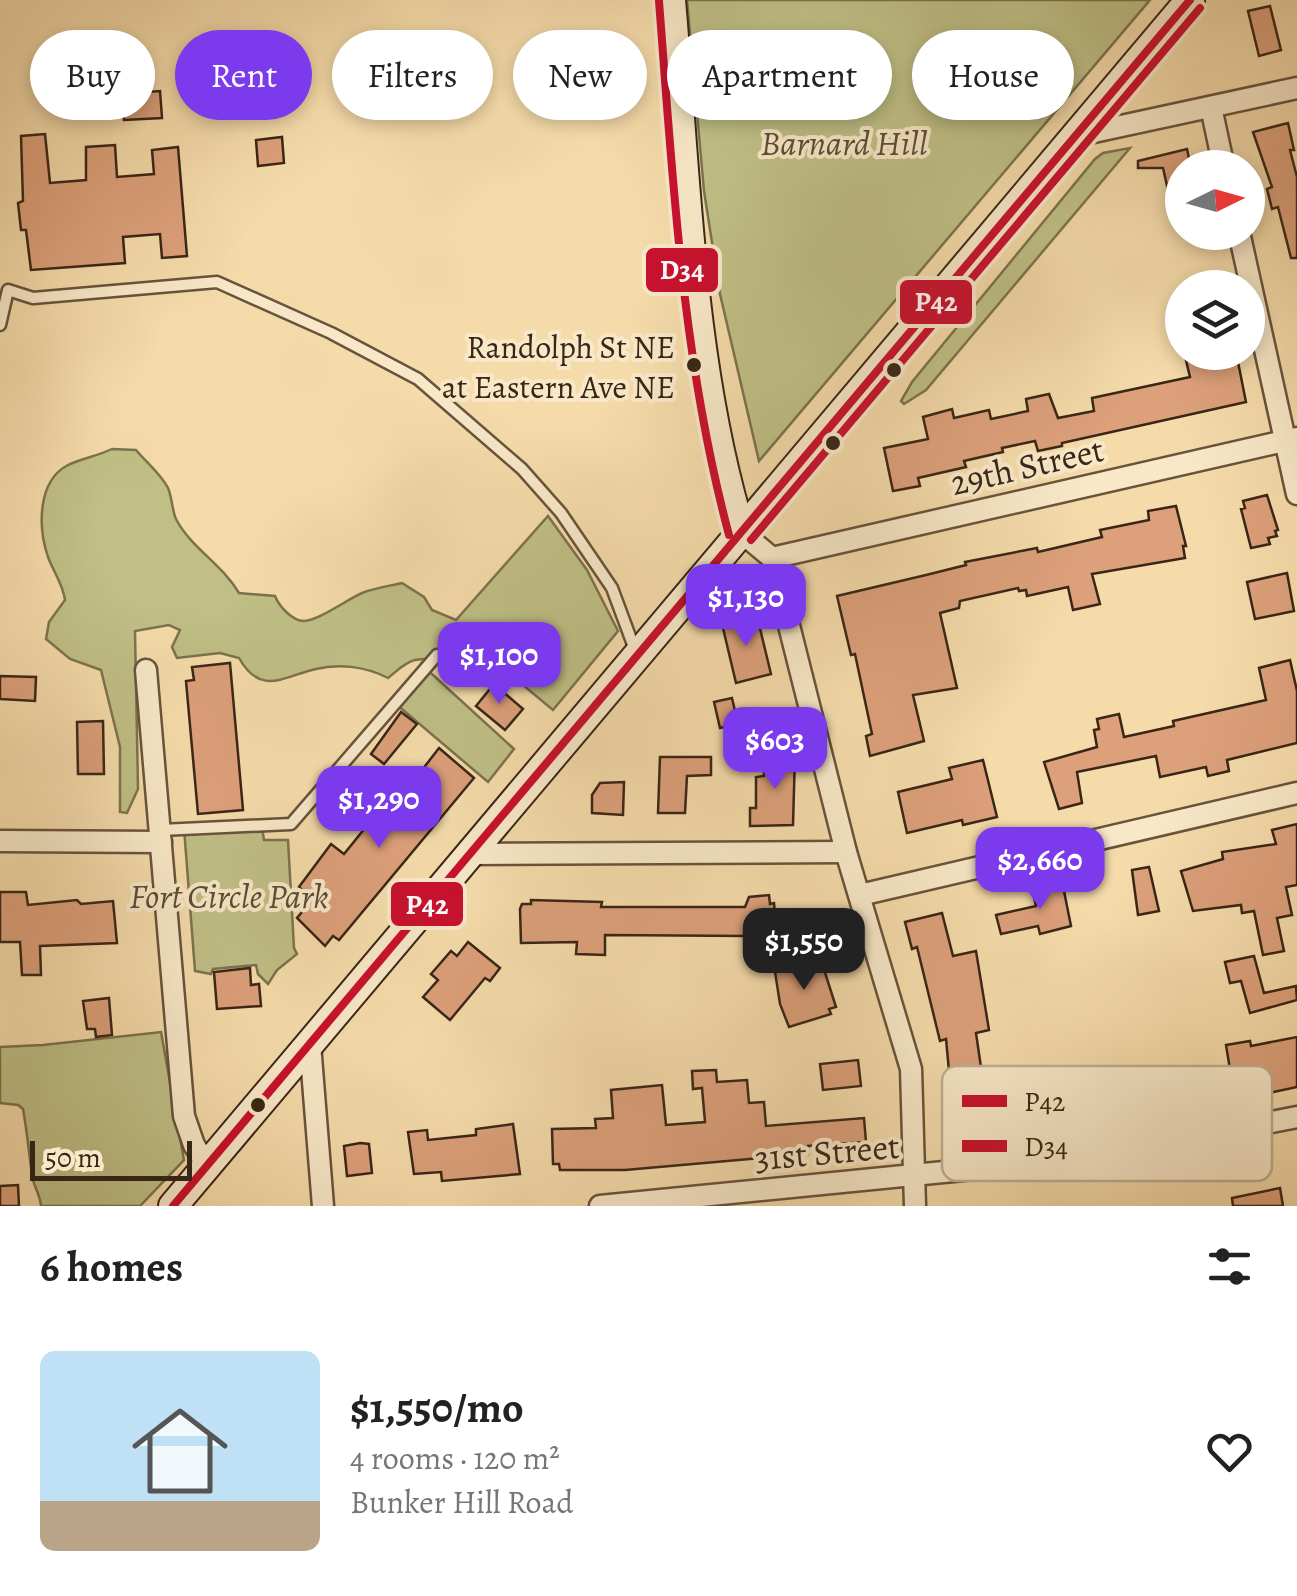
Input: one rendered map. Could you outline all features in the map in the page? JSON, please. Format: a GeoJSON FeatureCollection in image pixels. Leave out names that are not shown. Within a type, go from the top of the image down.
{"type":"FeatureCollection","features":[{"type":"Feature","properties":{"kind":"main road"},"geometry":{"type":"LineString","coordinates":[[671,0],[704,354],[727,488],[741,532]]}},
{"type":"Feature","properties":{"kind":"main road"},"geometry":{"type":"LineString","coordinates":[[172,1206],[1190,0]]}},
{"type":"Feature","properties":{"kind":"street"},"geometry":{"type":"LineString","coordinates":[[1075,136],[1297,88]]}},
{"type":"Feature","properties":{"kind":"street"},"geometry":{"type":"LineString","coordinates":[[1211,107],[1220,150]]}},
{"type":"Feature","properties":{"kind":"street"},"geometry":{"type":"LineString","coordinates":[[1243,250],[1291,439],[1297,494]]}},
{"type":"Feature","properties":{"kind":"street","name":"29th Street"},"geometry":{"type":"LineString","coordinates":[[772,558],[1291,439]]}},
{"type":"Feature","properties":{"kind":"street"},"geometry":{"type":"LineString","coordinates":[[741,532],[772,558],[846,852],[911,1068],[915,1206]]}},
{"type":"Feature","properties":{"kind":"street"},"geometry":{"type":"LineString","coordinates":[[146,670],[184,1116],[194,1145],[207,1165]]}},
{"type":"Feature","properties":{"kind":"street"},"geometry":{"type":"LineString","coordinates":[[860,895],[1297,793]]}},
{"type":"Feature","properties":{"kind":"street"},"geometry":{"type":"LineString","coordinates":[[0,842],[160,836]]}},
{"type":"Feature","properties":{"kind":"street"},"geometry":{"type":"LineString","coordinates":[[470,854],[846,852]]}},
{"type":"Feature","properties":{"kind":"street"},"geometry":{"type":"LineString","coordinates":[[310,1044],[324,1206]]}},
{"type":"Feature","properties":{"kind":"street","name":"31st Street"},"geometry":{"type":"LineString","coordinates":[[1272,1122],[1297,1117]]}},
{"type":"Feature","properties":{"kind":"street","name":"31st Street"},"geometry":{"type":"LineString","coordinates":[[600,1206],[942,1173]]}},
{"type":"Feature","properties":{"kind":"lane"},"geometry":{"type":"LineString","coordinates":[[0,325],[8,290],[33,298],[217,282],[331,333],[418,380],[522,469],[561,513],[612,588],[637,656]]}},
{"type":"Feature","properties":{"kind":"lane"},"geometry":{"type":"LineString","coordinates":[[160,836],[292,824],[438,655]]}},
{"type":"Feature","properties":{"kind":"green space","name":"Barnard Hill"},"geometry":{"type":"Polygon","coordinates":[[[687,0],[1150,0],[1074,90],[1074,30],[912,30],[912,120],[1048,120],[759,461],[720,294],[698,120],[892,120],[892,30],[690,30],[687,0]]]}},
{"type":"Feature","properties":{"kind":"green space"},"geometry":{"type":"Polygon","coordinates":[[[1130,148],[926,390],[904,404],[901,401],[912,382],[1095,159],[1103,153],[1130,148]]]}},
{"type":"Feature","properties":{"kind":"green space"},"geometry":{"type":"Polygon","coordinates":[[[112,449],[136,450],[157,473],[168,488],[182,529],[239,593],[275,596],[286,612],[299,620],[310,620],[367,591],[402,583],[424,597],[432,610],[456,620],[548,516],[587,570],[618,631],[553,710],[477,647],[455,657],[411,661],[388,678],[362,669],[334,666],[274,681],[256,677],[239,658],[220,653],[177,658],[172,647],[180,630],[169,625],[135,631],[138,789],[127,813],[120,812],[120,747],[101,670],[70,659],[46,639],[49,622],[65,600],[48,557],[42,519],[45,493],[58,472],[112,449]]]}},
{"type":"Feature","properties":{"kind":"green space"},"geometry":{"type":"Polygon","coordinates":[[[421,664],[514,749],[488,782],[396,704],[421,664]]]}},
{"type":"Feature","properties":{"kind":"green space","name":"Fort Circle Park"},"geometry":{"type":"Polygon","coordinates":[[[184,828],[262,828],[264,840],[288,840],[297,954],[277,970],[268,984],[258,974],[256,965],[213,969],[211,974],[195,971],[184,828]]]}},
{"type":"Feature","properties":{"kind":"green space"},"geometry":{"type":"Polygon","coordinates":[[[161,1032],[184,1160],[140,1206],[41,1206],[23,1109],[0,1103],[0,1047],[161,1032]]]}},
{"type":"Feature","properties":{"kind":"building"},"geometry":{"type":"Polygon","coordinates":[[[1270,6],[1281,50],[1259,56],[1248,11],[1270,6]]]}},
{"type":"Feature","properties":{"kind":"building"},"geometry":{"type":"Polygon","coordinates":[[[155,91],[160,91],[162,118],[155,118],[155,91]]]}},
{"type":"Feature","properties":{"kind":"building"},"geometry":{"type":"Polygon","coordinates":[[[1288,123],[1297,177],[1297,258],[1291,258],[1278,207],[1272,209],[1265,150],[1259,150],[1253,132],[1288,123]]]}},
{"type":"Feature","properties":{"kind":"building"},"geometry":{"type":"Polygon","coordinates":[[[45,134],[50,183],[86,180],[86,147],[115,145],[117,177],[154,174],[152,150],[178,147],[187,256],[162,258],[160,234],[123,237],[125,263],[31,270],[18,203],[23,201],[21,136],[45,134]]]}},
{"type":"Feature","properties":{"kind":"building"},"geometry":{"type":"Polygon","coordinates":[[[282,137],[284,163],[258,166],[256,140],[282,137]]]}},
{"type":"Feature","properties":{"kind":"building"},"geometry":{"type":"Polygon","coordinates":[[[1165,154],[1165,177],[1163,168],[1138,168],[1138,161],[1165,154]]]}},
{"type":"Feature","properties":{"kind":"building"},"geometry":{"type":"Polygon","coordinates":[[[1188,370],[1240,370],[1246,402],[1038,451],[1035,441],[1002,448],[1003,452],[964,461],[966,467],[918,478],[920,486],[893,491],[884,448],[928,439],[923,417],[952,409],[954,418],[989,410],[991,419],[1028,411],[1026,399],[1049,394],[1058,418],[1094,411],[1092,398],[1190,377],[1188,370]]]}},
{"type":"Feature","properties":{"kind":"building"},"geometry":{"type":"Polygon","coordinates":[[[1267,495],[1277,536],[1268,538],[1270,544],[1251,548],[1241,509],[1245,508],[1243,501],[1267,495]]]}},
{"type":"Feature","properties":{"kind":"building"},"geometry":{"type":"Polygon","coordinates":[[[1176,506],[1186,546],[1185,558],[1092,574],[1100,604],[1073,610],[1068,587],[1027,596],[1026,590],[1018,588],[960,601],[959,608],[940,613],[957,688],[913,695],[924,741],[870,756],[866,736],[872,734],[855,654],[851,655],[837,596],[966,565],[965,562],[1037,548],[1038,552],[1102,537],[1100,530],[1149,520],[1148,511],[1176,506]]]}},
{"type":"Feature","properties":{"kind":"building"},"geometry":{"type":"Polygon","coordinates":[[[1287,573],[1294,611],[1255,619],[1247,582],[1287,573]]]}},
{"type":"Feature","properties":{"kind":"building"},"geometry":{"type":"Polygon","coordinates":[[[757,616],[771,674],[736,683],[722,624],[757,616]]]}},
{"type":"Feature","properties":{"kind":"building"},"geometry":{"type":"Polygon","coordinates":[[[1290,660],[1297,691],[1297,743],[1227,760],[1229,771],[1208,776],[1206,767],[1160,777],[1156,756],[1077,772],[1082,803],[1059,809],[1044,762],[1097,747],[1097,719],[1119,714],[1124,737],[1174,726],[1173,721],[1266,700],[1259,668],[1290,660]]]}},
{"type":"Feature","properties":{"kind":"building"},"geometry":{"type":"Polygon","coordinates":[[[230,663],[243,810],[198,814],[186,681],[194,680],[192,667],[230,663]]]}},
{"type":"Feature","properties":{"kind":"building"},"geometry":{"type":"Polygon","coordinates":[[[0,676],[36,677],[35,701],[0,699],[0,676]]]}},
{"type":"Feature","properties":{"kind":"building"},"geometry":{"type":"Polygon","coordinates":[[[494,684],[523,709],[505,730],[476,706],[494,684]]]}},
{"type":"Feature","properties":{"kind":"building"},"geometry":{"type":"Polygon","coordinates":[[[732,698],[738,724],[720,728],[714,702],[732,698]]]}},
{"type":"Feature","properties":{"kind":"building"},"geometry":{"type":"Polygon","coordinates":[[[401,712],[417,724],[384,764],[371,754],[401,712]]]}},
{"type":"Feature","properties":{"kind":"building"},"geometry":{"type":"Polygon","coordinates":[[[103,721],[104,774],[78,774],[77,722],[103,721]]]}},
{"type":"Feature","properties":{"kind":"building"},"geometry":{"type":"Polygon","coordinates":[[[439,748],[474,778],[339,940],[333,936],[325,946],[297,918],[312,900],[299,887],[331,844],[344,854],[370,822],[378,827],[439,748]]]}},
{"type":"Feature","properties":{"kind":"building"},"geometry":{"type":"Polygon","coordinates":[[[795,754],[793,825],[750,826],[750,808],[756,808],[756,777],[764,776],[764,755],[795,754]]]}},
{"type":"Feature","properties":{"kind":"building"},"geometry":{"type":"Polygon","coordinates":[[[660,757],[711,757],[711,775],[687,776],[685,813],[658,813],[660,757]]]}},
{"type":"Feature","properties":{"kind":"building"},"geometry":{"type":"Polygon","coordinates":[[[983,760],[997,817],[963,825],[962,820],[907,833],[898,792],[952,779],[949,768],[983,760]]]}},
{"type":"Feature","properties":{"kind":"building"},"geometry":{"type":"Polygon","coordinates":[[[624,782],[623,815],[592,813],[592,795],[600,783],[624,782]]]}},
{"type":"Feature","properties":{"kind":"building"},"geometry":{"type":"Polygon","coordinates":[[[1297,824],[1297,885],[1286,887],[1292,915],[1277,918],[1284,951],[1263,955],[1254,911],[1242,913],[1241,905],[1193,911],[1181,871],[1223,859],[1222,852],[1276,844],[1272,830],[1297,824]]]}},
{"type":"Feature","properties":{"kind":"building"},"geometry":{"type":"Polygon","coordinates":[[[1149,867],[1159,911],[1138,915],[1132,870],[1149,867]]]}},
{"type":"Feature","properties":{"kind":"building"},"geometry":{"type":"Polygon","coordinates":[[[1062,881],[1071,926],[1040,934],[1038,926],[1001,934],[996,915],[1036,906],[1036,888],[1062,881]]]}},
{"type":"Feature","properties":{"kind":"building"},"geometry":{"type":"Polygon","coordinates":[[[0,892],[26,892],[28,905],[113,901],[117,943],[40,946],[41,975],[22,975],[20,942],[0,942],[0,892]]]}},
{"type":"Feature","properties":{"kind":"building"},"geometry":{"type":"Polygon","coordinates":[[[769,895],[770,904],[774,903],[777,939],[605,935],[605,955],[576,954],[577,942],[521,943],[520,909],[522,904],[531,904],[531,900],[602,902],[601,907],[745,907],[749,897],[769,895]]]}},
{"type":"Feature","properties":{"kind":"building"},"geometry":{"type":"Polygon","coordinates":[[[942,913],[953,956],[976,951],[989,1030],[976,1033],[981,1066],[949,1066],[946,1039],[940,1041],[917,947],[912,949],[905,922],[942,913]]]}},
{"type":"Feature","properties":{"kind":"building"},"geometry":{"type":"Polygon","coordinates":[[[468,942],[500,968],[490,981],[485,978],[450,1020],[423,997],[438,980],[431,974],[451,951],[457,956],[468,942]]]}},
{"type":"Feature","properties":{"kind":"building"},"geometry":{"type":"Polygon","coordinates":[[[1254,956],[1264,993],[1296,986],[1297,1000],[1250,1013],[1241,981],[1230,983],[1225,962],[1254,956]]]}},
{"type":"Feature","properties":{"kind":"building"},"geometry":{"type":"Polygon","coordinates":[[[821,960],[836,1007],[829,1009],[831,1014],[789,1027],[780,1004],[775,972],[821,960]]]}},
{"type":"Feature","properties":{"kind":"building"},"geometry":{"type":"Polygon","coordinates":[[[250,968],[251,985],[259,984],[261,1006],[217,1009],[214,972],[250,968]]]}},
{"type":"Feature","properties":{"kind":"building"},"geometry":{"type":"Polygon","coordinates":[[[109,998],[112,1035],[96,1037],[95,1029],[87,1029],[83,1001],[109,998]]]}},
{"type":"Feature","properties":{"kind":"building"},"geometry":{"type":"Polygon","coordinates":[[[1297,1037],[1297,1087],[1272,1092],[1272,1066],[1229,1066],[1226,1045],[1250,1041],[1251,1046],[1297,1037]]]}},
{"type":"Feature","properties":{"kind":"building"},"geometry":{"type":"Polygon","coordinates":[[[858,1060],[861,1086],[823,1090],[820,1064],[858,1060]]]}},
{"type":"Feature","properties":{"kind":"building"},"geometry":{"type":"Polygon","coordinates":[[[716,1070],[717,1082],[747,1080],[749,1103],[764,1102],[766,1126],[864,1118],[866,1142],[808,1146],[808,1154],[625,1170],[560,1170],[559,1164],[553,1164],[552,1129],[596,1128],[595,1119],[613,1118],[611,1090],[662,1085],[666,1125],[705,1122],[702,1088],[693,1089],[692,1071],[716,1070]]]}},
{"type":"Feature","properties":{"kind":"building"},"geometry":{"type":"Polygon","coordinates":[[[513,1124],[520,1174],[442,1181],[441,1172],[414,1174],[408,1132],[427,1130],[428,1140],[476,1135],[476,1129],[513,1124]]]}},
{"type":"Feature","properties":{"kind":"building"},"geometry":{"type":"Polygon","coordinates":[[[369,1144],[372,1173],[347,1176],[344,1146],[369,1144]]]}},
{"type":"Feature","properties":{"kind":"building"},"geometry":{"type":"Polygon","coordinates":[[[18,1185],[19,1206],[0,1206],[0,1186],[18,1185]]]}},
{"type":"Feature","properties":{"kind":"building"},"geometry":{"type":"Polygon","coordinates":[[[1280,1188],[1283,1206],[1233,1206],[1232,1198],[1280,1188]]]}},
{"type":"Feature","properties":{"kind":"transit line","name":"P42"},"geometry":{"type":"LineString","coordinates":[[173,1206],[1190,0]]}},
{"type":"Feature","properties":{"kind":"transit line","name":"D34"},"geometry":{"type":"LineString","coordinates":[[659,1],[690,337],[729,535]]}},
{"type":"Feature","properties":{"kind":"transit line","name":"D34"},"geometry":{"type":"LineString","coordinates":[[751,540],[1200,8]]}},
{"type":"Feature","properties":{"kind":"place","name":"Randolph St NE at Eastern Ave NE"},"geometry":{"type":"Point","coordinates":[694,365]}}]}
